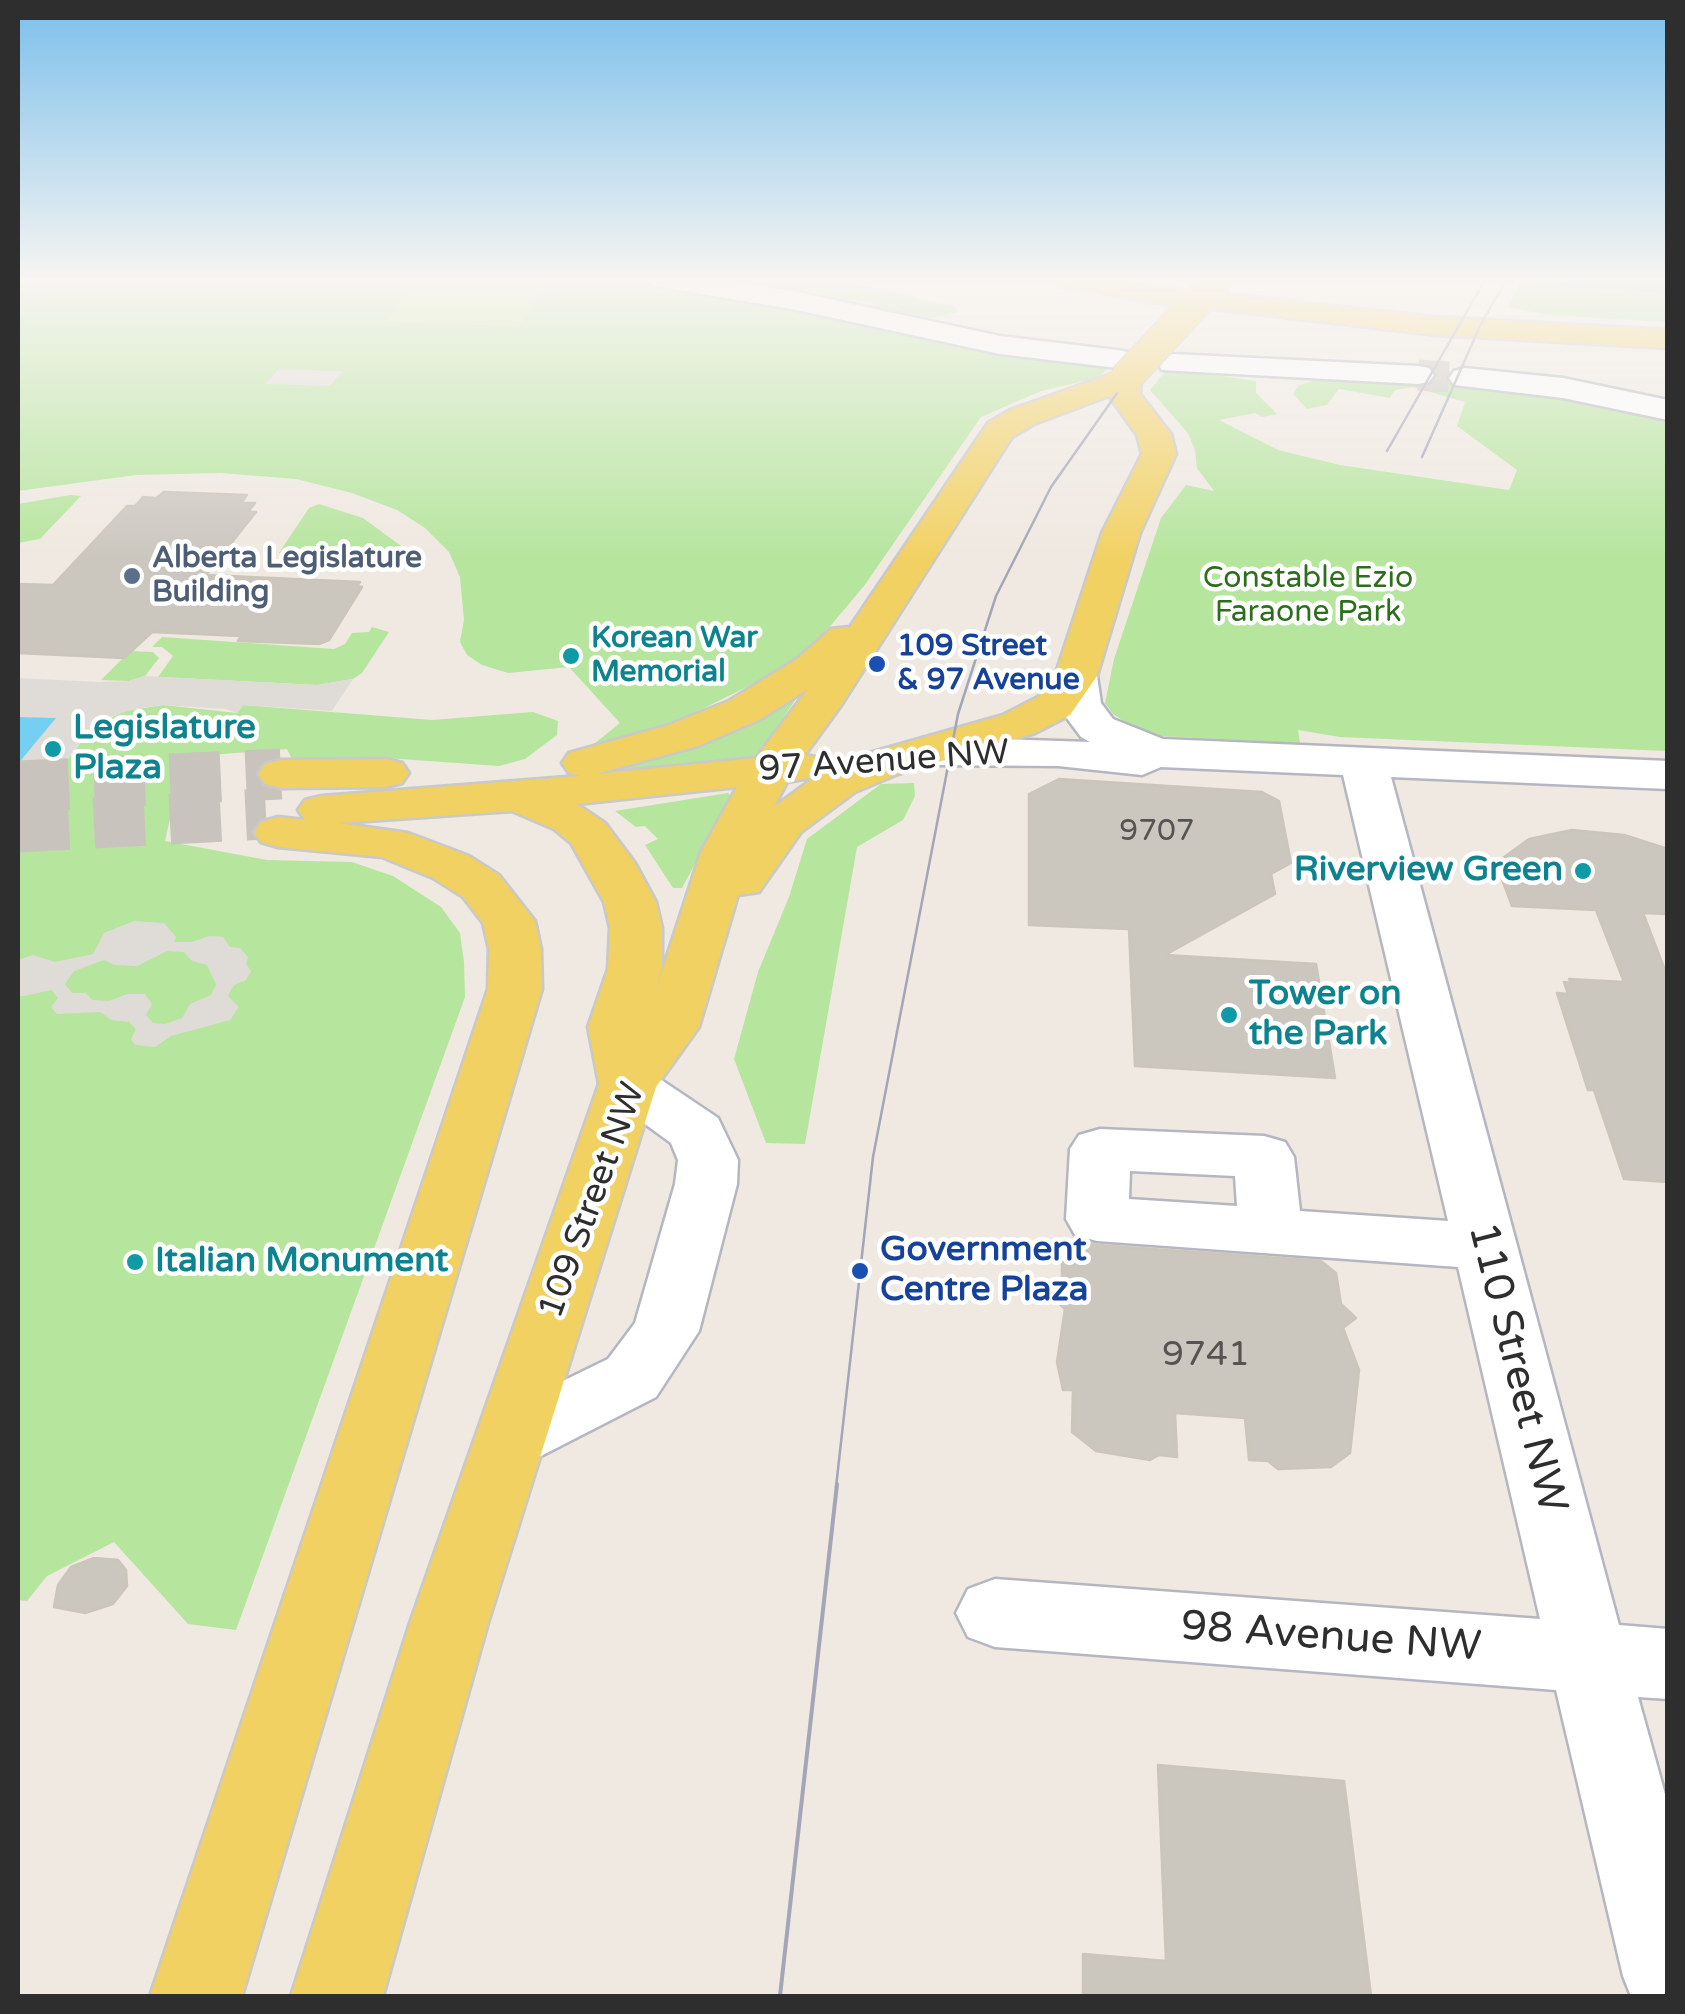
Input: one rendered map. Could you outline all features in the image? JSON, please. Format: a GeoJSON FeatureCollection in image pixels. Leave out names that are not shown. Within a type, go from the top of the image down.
{"type":"FeatureCollection","features":[{"type":"Feature","properties":{"kind":"main road","name":"109 Street NW"},"geometry":{"type":"LineString","coordinates":[[337,1996],[449,1624],[628,1084],[672,1026],[726,852],[770,770],[820,704],[1000,430],[1115,372]]}},
{"type":"Feature","properties":{"kind":"main road"},"geometry":{"type":"LineString","coordinates":[[697,952],[766,841],[784,822],[860,771],[936,751],[1034,717],[1054,706],[1076,676],[1121,533],[1160,450],[1154,434],[1124,395],[1121,372]]}},
{"type":"Feature","properties":{"kind":"main road"},"geometry":{"type":"LineString","coordinates":[[503,790],[682,736],[745,710],[812,668],[884,604]]}},
{"type":"Feature","properties":{"kind":"main road","name":"97 Avenue NW"},"geometry":{"type":"LineString","coordinates":[[196,1996],[515,989],[516,950],[509,921],[481,886],[451,867],[391,842],[275,807],[378,772],[503,790],[770,770],[936,751]]}},
{"type":"Feature","properties":{"kind":"main road","name":"97 Avenue NW"},"geometry":{"type":"LineString","coordinates":[[503,790],[571,819],[588,833],[610,863],[630,902],[636,928],[635,969],[616,1027],[628,1084]]}},
{"type":"Feature","properties":{"kind":"street"},"geometry":{"type":"LineString","coordinates":[[1356,372],[1418,375]]}},
{"type":"Feature","properties":{"kind":"street"},"geometry":{"type":"LineString","coordinates":[[1465,378],[1563,388],[1668,410]]}},
{"type":"Feature","properties":{"kind":"street","name":"97 Avenue NW"},"geometry":{"type":"LineString","coordinates":[[1076,676],[1076,697],[1085,714],[1110,736],[1136,746],[1198,756],[1363,770]]}},
{"type":"Feature","properties":{"kind":"street","name":"97 Avenue NW"},"geometry":{"type":"LineString","coordinates":[[936,751],[1058,752],[1196,768],[1668,775]]}},
{"type":"Feature","properties":{"kind":"street","name":"110 Street NW"},"geometry":{"type":"LineString","coordinates":[[1363,770],[1485,1246],[1628,1661],[1668,1976]]}},
{"type":"Feature","properties":{"kind":"street"},"geometry":{"type":"LineString","coordinates":[[510,1439],[632,1378],[666,1331],[706,1184],[708,1160],[697,1132],[628,1084]]}},
{"type":"Feature","properties":{"kind":"street"},"geometry":{"type":"LineString","coordinates":[[1271,1231],[1485,1246]]}},
{"type":"Feature","properties":{"kind":"street","name":"98 Avenue NW"},"geometry":{"type":"LineString","coordinates":[[996,1612],[1628,1661]]}},
{"type":"Feature","properties":{"kind":"green space"},"geometry":{"type":"Polygon","coordinates":[[[18,372],[1104,372],[1098,378],[1041,391],[981,417],[864,586],[816,643],[779,671],[684,718],[589,748],[620,723],[569,667],[508,673],[482,665],[467,655],[460,642],[464,620],[460,577],[449,552],[425,528],[397,510],[352,493],[296,479],[220,473],[136,475],[18,491],[18,372]]]}},
{"type":"Feature","properties":{"kind":"green space","name":"Constable Ezio Faraone Park"},"geometry":{"type":"Polygon","coordinates":[[[1165,372],[1256,381],[1256,393],[1277,414],[1262,417],[1255,413],[1219,420],[1278,450],[1340,465],[1509,490],[1517,470],[1457,426],[1465,402],[1413,387],[1395,390],[1390,398],[1339,389],[1327,405],[1307,409],[1293,394],[1298,386],[1321,378],[1470,384],[1540,390],[1667,418],[1667,751],[1340,737],[1298,730],[1300,743],[1160,736],[1135,728],[1113,714],[1105,703],[1114,659],[1161,518],[1186,485],[1214,491],[1197,468],[1188,433],[1150,390],[1165,372]]]}},
{"type":"Feature","properties":{"kind":"green space"},"geometry":{"type":"Polygon","coordinates":[[[81,496],[40,539],[18,543],[18,504],[81,496]]]}},
{"type":"Feature","properties":{"kind":"green space"},"geometry":{"type":"Polygon","coordinates":[[[319,504],[363,518],[408,551],[392,557],[279,553],[309,508],[319,504]]]}},
{"type":"Feature","properties":{"kind":"green space"},"geometry":{"type":"Polygon","coordinates":[[[372,627],[389,632],[362,673],[353,679],[317,685],[158,677],[173,656],[162,647],[152,647],[162,637],[334,649],[345,644],[352,633],[369,632],[372,627]]]}},
{"type":"Feature","properties":{"kind":"green space"},"geometry":{"type":"Polygon","coordinates":[[[130,651],[153,652],[159,658],[145,676],[129,681],[101,680],[130,651]]]}},
{"type":"Feature","properties":{"kind":"green space"},"geometry":{"type":"Polygon","coordinates":[[[804,687],[758,755],[748,762],[605,781],[603,769],[804,687]]]}},
{"type":"Feature","properties":{"kind":"green space"},"geometry":{"type":"Polygon","coordinates":[[[163,705],[237,713],[243,705],[432,720],[533,712],[558,721],[557,735],[525,759],[499,766],[372,757],[292,759],[287,749],[184,757],[165,841],[267,860],[352,862],[393,876],[441,907],[460,933],[464,962],[465,997],[236,1630],[188,1624],[114,1542],[47,1576],[27,1601],[18,1600],[18,822],[94,726],[125,711],[163,705]]]}},
{"type":"Feature","properties":{"kind":"green space"},"geometry":{"type":"Polygon","coordinates":[[[914,783],[915,796],[903,820],[857,847],[805,1144],[766,1143],[734,1059],[758,972],[789,897],[807,839],[881,784],[914,783]]]}},
{"type":"Feature","properties":{"kind":"green space"},"geometry":{"type":"Polygon","coordinates":[[[728,793],[731,797],[682,888],[673,888],[645,845],[658,839],[645,826],[636,827],[615,811],[728,793]]]}},
{"type":"Feature","properties":{"kind":"shaded area"},"geometry":{"type":"Polygon","coordinates":[[[276,372],[341,372],[330,386],[265,384],[276,372]]]}},
{"type":"Feature","properties":{"kind":"shaded area","name":"Legislature Plaza"},"geometry":{"type":"Polygon","coordinates":[[[145,676],[317,685],[353,679],[332,711],[243,705],[237,713],[163,705],[108,718],[88,733],[18,822],[18,764],[55,719],[18,717],[18,678],[99,682],[145,676]]]}},
{"type":"Feature","properties":{"kind":"shaded area"},"geometry":{"type":"Polygon","coordinates":[[[134,921],[164,923],[176,937],[174,942],[223,937],[230,947],[240,948],[248,957],[246,964],[251,971],[246,980],[234,985],[228,996],[239,1007],[230,1020],[171,1036],[155,1047],[135,1045],[131,1039],[136,1029],[129,1022],[111,1020],[100,1012],[57,1014],[51,1007],[58,998],[52,990],[18,997],[18,960],[33,955],[55,962],[93,954],[104,933],[134,921]],[[167,951],[137,966],[114,965],[104,960],[74,971],[65,984],[72,993],[86,993],[92,1000],[145,994],[152,1004],[146,1015],[153,1023],[165,1024],[182,1018],[190,1004],[211,995],[216,985],[207,965],[192,961],[184,952],[167,951]]]}},
{"type":"Feature","properties":{"kind":"water"},"geometry":{"type":"Polygon","coordinates":[[[18,717],[56,718],[18,764],[18,717]]]}},
{"type":"Feature","properties":{"kind":"building","name":"Alberta Legislature Building"},"geometry":{"type":"Polygon","coordinates":[[[164,492],[247,495],[241,503],[255,503],[248,512],[256,512],[206,575],[360,582],[357,586],[362,587],[329,640],[319,644],[238,641],[241,636],[152,632],[124,658],[18,653],[18,584],[53,585],[127,506],[164,492]]]}},
{"type":"Feature","properties":{"kind":"building"},"geometry":{"type":"Polygon","coordinates":[[[1059,779],[1262,792],[1279,801],[1291,863],[1271,874],[1275,894],[1165,955],[1316,964],[1335,1078],[1135,1066],[1129,929],[1029,925],[1029,794],[1059,779]]]}},
{"type":"Feature","properties":{"kind":"building"},"geometry":{"type":"Polygon","coordinates":[[[1572,830],[1624,835],[1668,849],[1668,914],[1643,913],[1668,978],[1668,1182],[1624,1179],[1594,1090],[1588,1090],[1557,993],[1568,994],[1564,982],[1571,983],[1569,979],[1624,982],[1596,910],[1512,906],[1496,863],[1529,839],[1572,830]]]}},
{"type":"Feature","properties":{"kind":"building"},"geometry":{"type":"Polygon","coordinates":[[[1073,1240],[1321,1261],[1336,1273],[1341,1304],[1356,1318],[1343,1328],[1359,1370],[1350,1453],[1331,1467],[1278,1469],[1268,1461],[1249,1460],[1245,1418],[1175,1413],[1177,1457],[1159,1455],[1150,1460],[1096,1451],[1072,1432],[1073,1390],[1063,1390],[1057,1362],[1065,1309],[1052,1297],[1062,1288],[1062,1256],[1072,1251],[1073,1240]]]}},
{"type":"Feature","properties":{"kind":"building"},"geometry":{"type":"Polygon","coordinates":[[[94,1558],[118,1560],[126,1570],[127,1586],[113,1604],[85,1613],[54,1607],[58,1585],[71,1567],[94,1558]]]}},
{"type":"Feature","properties":{"kind":"building"},"geometry":{"type":"Polygon","coordinates":[[[1158,1765],[1344,1781],[1371,1996],[1083,1996],[1083,1954],[1166,1961],[1158,1765]]]}},
{"type":"Feature","properties":{"kind":"tunnel"},"geometry":{"type":"LineString","coordinates":[[1418,375],[1465,378]]}},
{"type":"Feature","properties":{"kind":"tunnel"},"geometry":{"type":"LineString","coordinates":[[18,786],[281,774]]}},
{"type":"Feature","properties":{"kind":"tunnel"},"geometry":{"type":"LineString","coordinates":[[18,827],[266,814]]}},
{"type":"Feature","properties":{"kind":"tram line"},"geometry":{"type":"LineString","coordinates":[[836,1487],[873,1157],[958,714],[996,596],[1051,487],[1133,372]]}},
{"type":"Feature","properties":{"kind":"tram line"},"geometry":{"type":"LineString","coordinates":[[1387,451],[1432,372]]}},
{"type":"Feature","properties":{"kind":"tram line"},"geometry":{"type":"LineString","coordinates":[[1422,457],[1460,372]]}},
{"type":"Feature","properties":{"kind":"tram line"},"geometry":{"type":"LineString","coordinates":[[780,1996],[837,1484]]}},
{"type":"Feature","properties":{"kind":"place","name":"Alberta Legislature Building"},"geometry":{"type":"Point","coordinates":[132,576]}},
{"type":"Feature","properties":{"kind":"place","name":"Korean War Memorial"},"geometry":{"type":"Point","coordinates":[571,656]}},
{"type":"Feature","properties":{"kind":"place","name":"109 Street & 97 Avenue"},"geometry":{"type":"Point","coordinates":[877,664]}},
{"type":"Feature","properties":{"kind":"place","name":"Legislature Plaza"},"geometry":{"type":"Point","coordinates":[53,749]}},
{"type":"Feature","properties":{"kind":"place","name":"Riverview Green"},"geometry":{"type":"Point","coordinates":[1583,871]}},
{"type":"Feature","properties":{"kind":"place","name":"Tower on the Park"},"geometry":{"type":"Point","coordinates":[1229,1015]}},
{"type":"Feature","properties":{"kind":"place","name":"Italian Monument"},"geometry":{"type":"Point","coordinates":[135,1262]}},
{"type":"Feature","properties":{"kind":"place","name":"Government Centre Plaza"},"geometry":{"type":"Point","coordinates":[860,1271]}}]}
